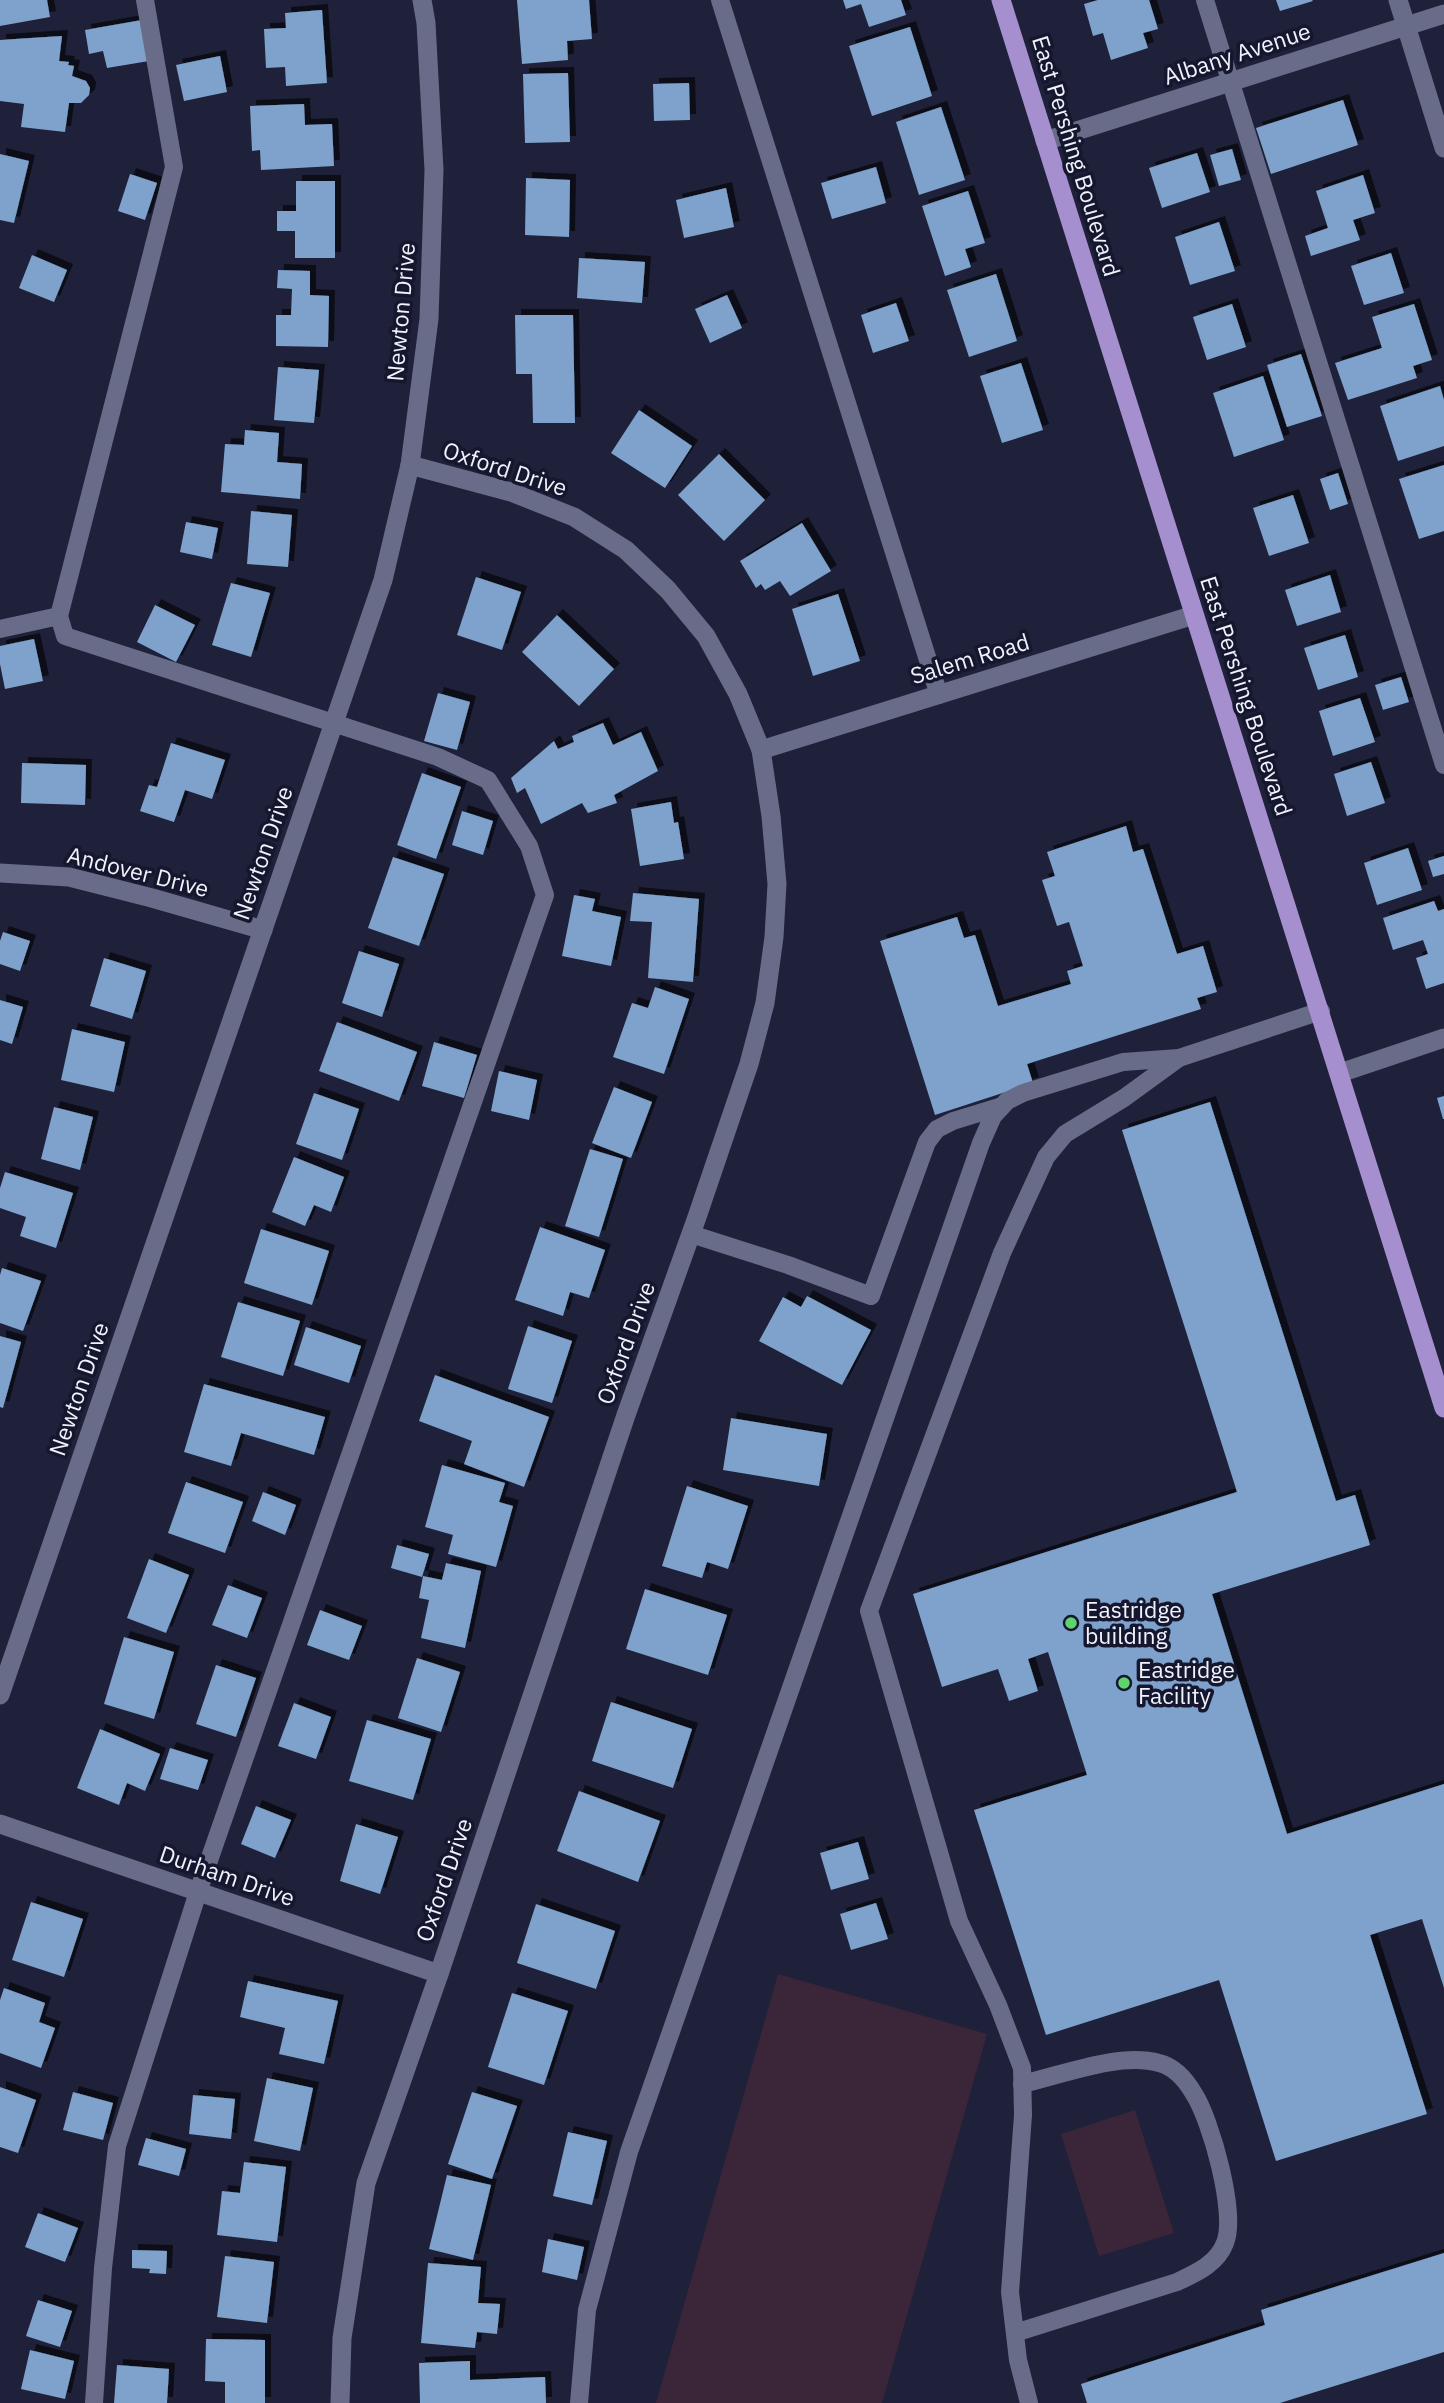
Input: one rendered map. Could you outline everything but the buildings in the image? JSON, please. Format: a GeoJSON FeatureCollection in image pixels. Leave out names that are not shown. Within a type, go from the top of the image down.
{"type":"FeatureCollection","features":[{"type":"Feature","properties":{"kind":"main road","name":"East Pershing Boulevard"},"geometry":{"type":"LineString","coordinates":[[1001,0],[1444,1408]]}},
{"type":"Feature","properties":{"kind":"street","name":"Newton Drive"},"geometry":{"type":"LineString","coordinates":[[0,1695],[383,580],[410,465],[429,318],[433,156],[426,23],[422,0]]}},
{"type":"Feature","properties":{"kind":"street"},"geometry":{"type":"LineString","coordinates":[[1398,0],[1444,148]]}},
{"type":"Feature","properties":{"kind":"street","name":"Albany Avenue"},"geometry":{"type":"LineString","coordinates":[[1045,141],[1444,14]]}},
{"type":"Feature","properties":{"kind":"street","name":"Oxford Drive"},"geometry":{"type":"LineString","coordinates":[[341,2403],[342,2338],[366,2183],[439,1974],[626,1415],[749,1064],[765,1003],[774,937],[777,884],[771,816],[761,750],[738,694],[706,636],[668,590],[626,550],[574,517],[511,492],[410,465]]}},
{"type":"Feature","properties":{"kind":"street","name":"Salem Road"},"geometry":{"type":"LineString","coordinates":[[761,750],[1194,615]]}},
{"type":"Feature","properties":{"kind":"street","name":"Andover Drive"},"geometry":{"type":"LineString","coordinates":[[0,873],[69,877],[262,930]]}},
{"type":"Feature","properties":{"kind":"street"},"geometry":{"type":"LineString","coordinates":[[1340,1073],[1444,1038]]}},
{"type":"Feature","properties":{"kind":"street","name":"Durham Drive"},"geometry":{"type":"LineString","coordinates":[[0,1824],[439,1974]]}},
{"type":"Feature","properties":{"kind":"lane"},"geometry":{"type":"LineString","coordinates":[[94,2403],[103,2268],[117,2146],[198,1892],[545,895],[529,846],[488,780],[439,757],[65,636],[59,616],[174,167],[145,0]]}},
{"type":"Feature","properties":{"kind":"lane"},"geometry":{"type":"LineString","coordinates":[[720,0],[939,695]]}},
{"type":"Feature","properties":{"kind":"lane"},"geometry":{"type":"LineString","coordinates":[[1205,0],[1444,765]]}},
{"type":"Feature","properties":{"kind":"lane"},"geometry":{"type":"LineString","coordinates":[[0,629],[59,616]]}},
{"type":"Feature","properties":{"kind":"lane"},"geometry":{"type":"LineString","coordinates":[[579,2403],[587,2310],[629,2152],[981,1143],[993,1116],[1007,1101],[1023,1093],[1123,1062],[1179,1058],[1321,1012]]}},
{"type":"Feature","properties":{"kind":"lane"},"geometry":{"type":"LineString","coordinates":[[1029,2403],[1018,2360],[1010,2292],[1023,2115],[1022,2068],[998,2005],[959,1921],[869,1611],[1002,1253],[1046,1157],[1065,1134],[1124,1098],[1179,1058]]}},
{"type":"Feature","properties":{"kind":"lane"},"geometry":{"type":"LineString","coordinates":[[691,1234],[789,1265],[871,1296],[927,1142],[937,1129],[953,1121],[1002,1106]]}},
{"type":"Feature","properties":{"kind":"lane"},"geometry":{"type":"LineString","coordinates":[[1015,2333],[1177,2283],[1200,2272],[1216,2259],[1226,2243],[1229,2219],[1226,2189],[1207,2123],[1196,2096],[1174,2070],[1161,2063],[1140,2059],[1109,2063],[1022,2084]]}},
{"type":"Feature","properties":{"kind":"shaded area"},"geometry":{"type":"Polygon","coordinates":[[[778,1974],[987,2034],[882,2403],[656,2403],[778,1974]]]}},
{"type":"Feature","properties":{"kind":"shaded area"},"geometry":{"type":"Polygon","coordinates":[[[1135,2110],[1174,2233],[1099,2256],[1061,2134],[1135,2110]]]}},
{"type":"Feature","properties":{"kind":"place","name":"Eastridge building"},"geometry":{"type":"Point","coordinates":[1071,1623]}},
{"type":"Feature","properties":{"kind":"place","name":"Eastridge Facility"},"geometry":{"type":"Point","coordinates":[1124,1683]}}]}
